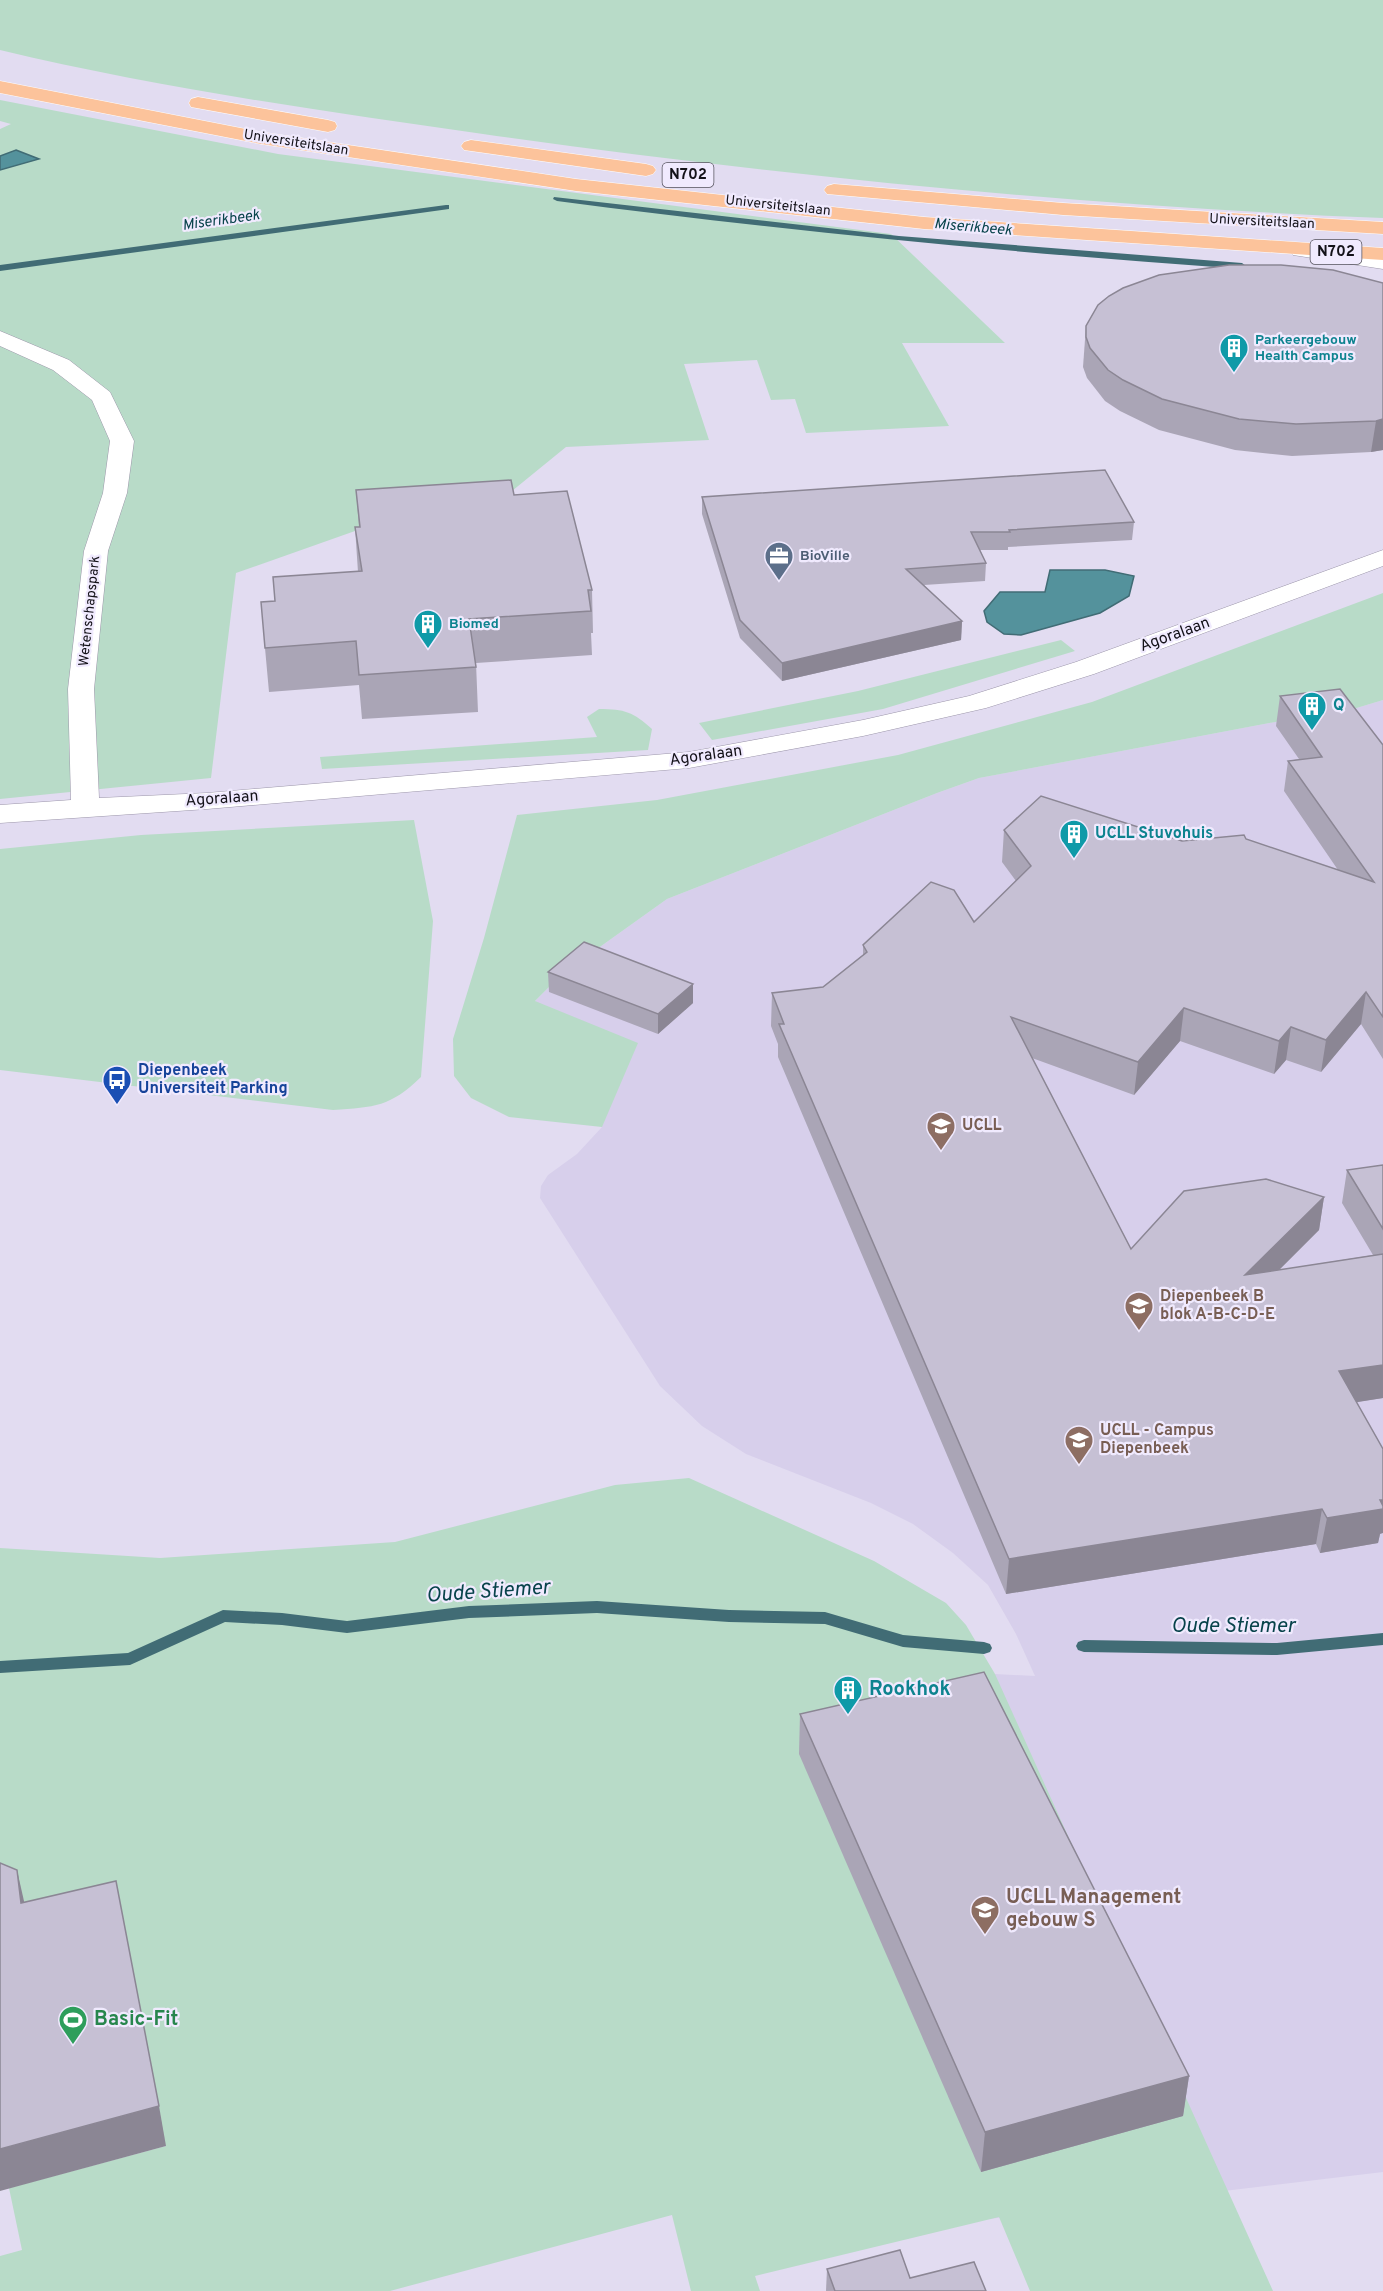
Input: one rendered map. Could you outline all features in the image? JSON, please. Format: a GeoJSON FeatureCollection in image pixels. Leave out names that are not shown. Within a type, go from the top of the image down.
{"type":"FeatureCollection","features":[{"type":"Feature","properties":{"kind":"highway","name":"Universiteitslaan"},"geometry":{"type":"LineString","coordinates":[[0,87],[261,138],[576,185],[924,223],[1383,254]]}},
{"type":"Feature","properties":{"kind":"highway","name":"Universiteitslaan"},"geometry":{"type":"LineString","coordinates":[[176,100],[352,130]]}},
{"type":"Feature","properties":{"kind":"highway","name":"N702"},"geometry":{"type":"LineString","coordinates":[[458,144],[670,173]]}},
{"type":"Feature","properties":{"kind":"highway","name":"Universiteitslaan"},"geometry":{"type":"LineString","coordinates":[[810,188],[1063,209],[1383,228]]}},
{"type":"Feature","properties":{"kind":"street"},"geometry":{"type":"LineString","coordinates":[[1290,249],[1383,263]]}},
{"type":"Feature","properties":{"kind":"street","name":"Wetenschapspark"},"geometry":{"type":"LineString","coordinates":[[0,338],[61,365],[102,397],[122,441],[115,493],[96,550],[81,689],[85,807]]}},
{"type":"Feature","properties":{"kind":"street","name":"Agoralaan"},"geometry":{"type":"LineString","coordinates":[[0,814],[207,801],[454,781],[689,760],[728,754],[863,728],[976,702],[1085,668],[1383,557]]}},
{"type":"Feature","properties":{"kind":"shaded area","name":"UCLL - Campus Diepenbeek"},"geometry":{"type":"Polygon","coordinates":[[[1383,700],[1383,2172],[930,2226],[995,1674],[1035,1676],[1016,1634],[988,1585],[953,1553],[913,1524],[871,1503],[746,1454],[702,1426],[660,1386],[540,1198],[541,1186],[548,1175],[577,1154],[602,1127],[535,1001],[562,974],[667,899],[979,778],[1350,710],[1383,700]]]}},
{"type":"Feature","properties":{"kind":"green space"},"geometry":{"type":"Polygon","coordinates":[[[0,0],[1383,0],[1383,218],[1157,206],[820,176],[595,149],[301,107],[120,76],[0,50],[0,0]]]}},
{"type":"Feature","properties":{"kind":"green space"},"geometry":{"type":"Polygon","coordinates":[[[0,100],[278,154],[891,234],[1005,343],[902,343],[949,426],[806,433],[795,399],[771,400],[757,360],[684,364],[709,440],[566,447],[501,500],[355,531],[236,573],[211,778],[0,799],[0,129],[11,124],[0,121],[0,100]]]}},
{"type":"Feature","properties":{"kind":"green space"},"geometry":{"type":"Polygon","coordinates":[[[1383,593],[1383,700],[1350,710],[979,778],[667,899],[562,974],[535,1001],[638,1043],[602,1127],[509,1117],[471,1098],[454,1076],[453,1039],[484,938],[517,815],[657,800],[898,755],[1092,702],[1383,593]]]}},
{"type":"Feature","properties":{"kind":"green space"},"geometry":{"type":"Polygon","coordinates":[[[1061,640],[1075,651],[883,709],[712,740],[699,723],[858,691],[1061,640]]]}},
{"type":"Feature","properties":{"kind":"green space"},"geometry":{"type":"Polygon","coordinates":[[[599,709],[628,713],[645,723],[652,729],[648,750],[322,769],[320,757],[597,737],[587,717],[599,709]]]}},
{"type":"Feature","properties":{"kind":"green space"},"geometry":{"type":"Polygon","coordinates":[[[414,820],[433,921],[421,1077],[391,1100],[360,1108],[333,1110],[0,1070],[0,849],[141,835],[414,820]]]}},
{"type":"Feature","properties":{"kind":"green space"},"geometry":{"type":"Polygon","coordinates":[[[689,1478],[874,1561],[946,1603],[966,1625],[995,1674],[1273,2291],[1030,2291],[999,2217],[755,2276],[760,2291],[691,2291],[672,2215],[390,2291],[0,2291],[0,2256],[22,2250],[9,2188],[166,2146],[0,1899],[0,1548],[160,1558],[395,1542],[615,1485],[689,1478]]]}},
{"type":"Feature","properties":{"kind":"water"},"geometry":{"type":"Polygon","coordinates":[[[16,150],[39,159],[0,170],[0,156],[16,150]]]}},
{"type":"Feature","properties":{"kind":"water"},"geometry":{"type":"Polygon","coordinates":[[[1050,570],[1105,570],[1134,576],[1129,596],[1100,613],[1021,635],[1004,634],[987,622],[984,611],[1000,592],[1045,592],[1050,570]]]}},
{"type":"Feature","properties":{"kind":"building","name":"Parkeergebouw Health Campus"},"geometry":{"type":"Polygon","coordinates":[[[1229,265],[1281,265],[1333,270],[1383,283],[1383,419],[1296,424],[1239,419],[1162,399],[1108,370],[1090,348],[1086,337],[1086,326],[1098,305],[1109,296],[1123,288],[1159,275],[1229,265]]]}},
{"type":"Feature","properties":{"kind":"building","name":"BioVille"},"geometry":{"type":"Polygon","coordinates":[[[1105,470],[1134,522],[1009,530],[1010,532],[971,532],[986,563],[906,569],[962,621],[782,663],[740,620],[702,497],[1105,470]]]}},
{"type":"Feature","properties":{"kind":"building"},"geometry":{"type":"Polygon","coordinates":[[[511,480],[514,495],[567,491],[592,590],[588,590],[591,611],[469,619],[476,667],[359,675],[356,641],[265,648],[261,602],[275,601],[273,577],[362,571],[355,527],[360,527],[356,490],[511,480]]]}},
{"type":"Feature","properties":{"kind":"building","name":"UCLL"},"geometry":{"type":"Polygon","coordinates":[[[1340,689],[1383,745],[1383,1017],[1366,992],[1326,1040],[1291,1027],[1279,1041],[1184,1008],[1138,1062],[1011,1017],[1131,1249],[1184,1191],[1266,1179],[1324,1197],[1245,1275],[1383,1254],[1383,1365],[1339,1371],[1383,1449],[1383,1500],[1380,1500],[1383,1509],[1327,1518],[1322,1509],[1009,1559],[779,1024],[784,1024],[772,993],[823,987],[867,952],[863,945],[931,882],[954,890],[974,922],[1031,866],[1004,830],[1041,796],[1182,841],[1244,835],[1246,839],[1374,882],[1288,761],[1322,757],[1280,696],[1340,689]]]}},
{"type":"Feature","properties":{"kind":"building"},"geometry":{"type":"Polygon","coordinates":[[[584,942],[693,984],[658,1014],[548,972],[584,942]]]}},
{"type":"Feature","properties":{"kind":"building"},"geometry":{"type":"Polygon","coordinates":[[[1383,1165],[1383,1229],[1347,1170],[1383,1165]]]}},
{"type":"Feature","properties":{"kind":"building","name":"UCLL Management gebouw S"},"geometry":{"type":"Polygon","coordinates":[[[984,1672],[1189,2076],[985,2132],[800,1714],[984,1672]]]}},
{"type":"Feature","properties":{"kind":"building","name":"Basic-Fit"},"geometry":{"type":"Polygon","coordinates":[[[0,1863],[17,1870],[21,1903],[116,1881],[159,2106],[0,2149],[0,1863]]]}},
{"type":"Feature","properties":{"kind":"building"},"geometry":{"type":"Polygon","coordinates":[[[900,2250],[910,2278],[974,2262],[986,2291],[835,2291],[827,2269],[900,2250]]]}},
{"type":"Feature","properties":{"kind":"waterway","name":"Miserikbeek"},"geometry":{"type":"LineString","coordinates":[[557,199],[899,238],[1070,254],[1242,266]]}},
{"type":"Feature","properties":{"kind":"waterway","name":"Miserikbeek"},"geometry":{"type":"LineString","coordinates":[[0,268],[446,207]]}},
{"type":"Feature","properties":{"kind":"waterway","name":"Oude Stiemer"},"geometry":{"type":"LineString","coordinates":[[0,1667],[130,1659],[223,1616],[282,1619],[347,1627],[469,1612],[597,1607],[729,1616],[825,1618],[903,1641],[984,1648]]}},
{"type":"Feature","properties":{"kind":"waterway","name":"Oude Stiemer"},"geometry":{"type":"LineString","coordinates":[[1084,1646],[1277,1649],[1383,1639]]}},
{"type":"Feature","properties":{"kind":"place","name":"Parkeergebouw Health Campus"},"geometry":{"type":"Point","coordinates":[1234,374]}},
{"type":"Feature","properties":{"kind":"place","name":"BioVille"},"geometry":{"type":"Point","coordinates":[779,582]}},
{"type":"Feature","properties":{"kind":"place","name":"Biomed"},"geometry":{"type":"Point","coordinates":[428,650]}},
{"type":"Feature","properties":{"kind":"place","name":"Q"},"geometry":{"type":"Point","coordinates":[1312,732]}},
{"type":"Feature","properties":{"kind":"place","name":"UCLL Stuvohuis"},"geometry":{"type":"Point","coordinates":[1074,860]}},
{"type":"Feature","properties":{"kind":"place","name":"Diepenbeek Universiteit Parking"},"geometry":{"type":"Point","coordinates":[117,1106]}},
{"type":"Feature","properties":{"kind":"place","name":"UCLL"},"geometry":{"type":"Point","coordinates":[941,1152]}},
{"type":"Feature","properties":{"kind":"place","name":"Diepenbeek B blok A-B-C-D-E"},"geometry":{"type":"Point","coordinates":[1139,1332]}},
{"type":"Feature","properties":{"kind":"place","name":"UCLL - Campus Diepenbeek"},"geometry":{"type":"Point","coordinates":[1079,1466]}},
{"type":"Feature","properties":{"kind":"place","name":"Rookhok"},"geometry":{"type":"Point","coordinates":[848,1716]}},
{"type":"Feature","properties":{"kind":"place","name":"UCLL Management gebouw S"},"geometry":{"type":"Point","coordinates":[985,1936]}},
{"type":"Feature","properties":{"kind":"place","name":"Basic-Fit"},"geometry":{"type":"Point","coordinates":[73,2046]}}]}
